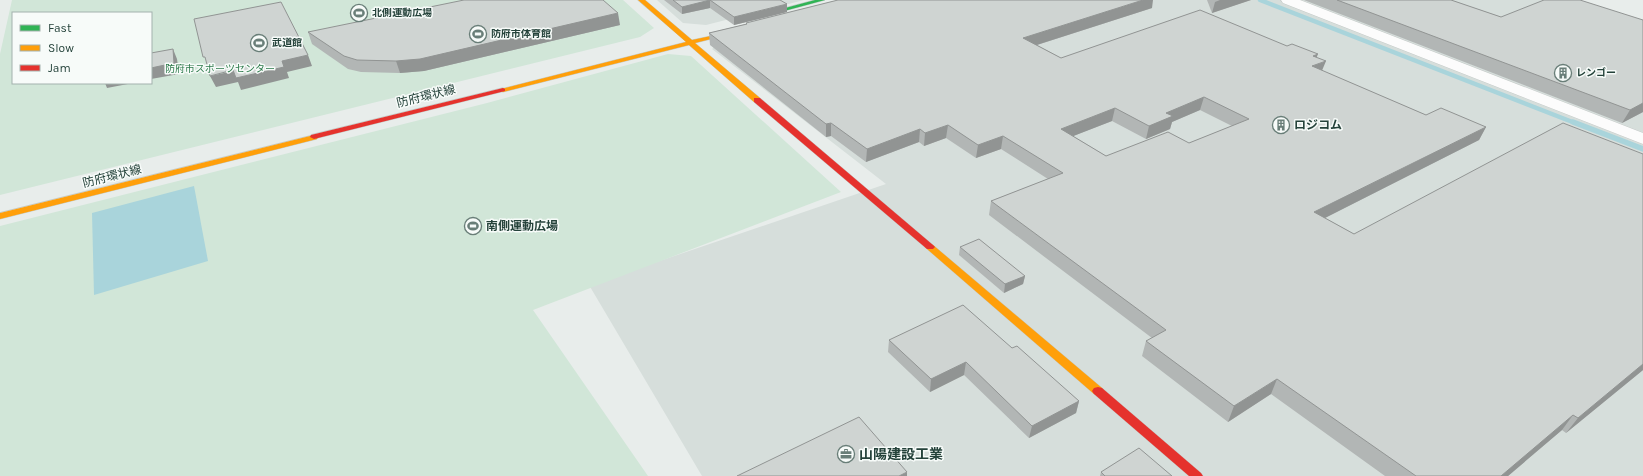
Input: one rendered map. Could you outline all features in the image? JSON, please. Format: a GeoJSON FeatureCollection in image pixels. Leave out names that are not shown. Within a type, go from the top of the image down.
{"type":"FeatureCollection","features":[{"type":"Feature","properties":{"kind":"main road"},"geometry":{"type":"LineString","coordinates":[[641,0],[685,34],[691,42],[1197,476]]}},
{"type":"Feature","properties":{"kind":"main road"},"geometry":{"type":"LineString","coordinates":[[748,18],[822,0]]}},
{"type":"Feature","properties":{"kind":"main road"},"geometry":{"type":"LineString","coordinates":[[760,25],[828,8]]}},
{"type":"Feature","properties":{"kind":"main road","name":"防府環状線"},"geometry":{"type":"LineString","coordinates":[[0,216],[744,29]]}},
{"type":"Feature","properties":{"kind":"main road"},"geometry":{"type":"LineString","coordinates":[[666,38],[685,34]]}},
{"type":"Feature","properties":{"kind":"street"},"geometry":{"type":"LineString","coordinates":[[1288,0],[1643,139]]}},
{"type":"Feature","properties":{"kind":"shaded area"},"geometry":{"type":"Polygon","coordinates":[[[657,0],[804,0],[706,25],[683,23],[657,0]]]}},
{"type":"Feature","properties":{"kind":"shaded area"},"geometry":{"type":"Polygon","coordinates":[[[879,0],[1559,0],[1643,25],[1643,476],[702,476],[589,285],[886,184],[712,49],[724,39],[879,0]]]}},
{"type":"Feature","properties":{"kind":"green space","name":"防府市スポーツセンター"},"geometry":{"type":"Polygon","coordinates":[[[12,0],[623,0],[654,28],[640,37],[0,195],[0,54],[12,0]]]}},
{"type":"Feature","properties":{"kind":"green space"},"geometry":{"type":"Polygon","coordinates":[[[668,54],[691,56],[841,192],[533,310],[648,476],[0,476],[0,226],[487,103],[668,54]]]}},
{"type":"Feature","properties":{"kind":"water"},"geometry":{"type":"Polygon","coordinates":[[[194,186],[208,261],[94,295],[92,213],[194,186]]]}},
{"type":"Feature","properties":{"kind":"building"},"geometry":{"type":"Polygon","coordinates":[[[464,0],[603,0],[618,13],[420,59],[396,61],[357,60],[344,56],[308,32],[464,0]]]}},
{"type":"Feature","properties":{"kind":"building"},"geometry":{"type":"Polygon","coordinates":[[[673,0],[710,0],[682,7],[673,0]]]}},
{"type":"Feature","properties":{"kind":"building"},"geometry":{"type":"Polygon","coordinates":[[[710,0],[780,0],[787,4],[734,17],[710,0]]]}},
{"type":"Feature","properties":{"kind":"building"},"geometry":{"type":"Polygon","coordinates":[[[838,0],[1143,0],[1023,38],[1061,58],[1200,10],[1287,46],[1292,44],[1318,54],[1313,56],[1326,61],[1312,66],[1426,115],[1441,108],[1486,127],[1314,212],[1354,234],[1563,123],[1643,154],[1643,364],[1578,418],[1573,415],[1501,476],[1416,476],[1277,379],[1234,406],[1146,341],[1166,330],[991,201],[1063,173],[1003,136],[978,145],[948,125],[925,133],[920,129],[867,149],[831,123],[826,124],[709,33],[747,24],[746,23],[838,0]],[[1204,97],[1166,113],[1173,116],[1149,126],[1115,108],[1061,129],[1106,156],[1168,132],[1189,143],[1249,119],[1204,97]]]}},
{"type":"Feature","properties":{"kind":"building","name":"レンゴー"},"geometry":{"type":"Polygon","coordinates":[[[1337,0],[1451,0],[1501,17],[1544,0],[1580,0],[1643,20],[1643,103],[1630,110],[1337,0]]]}},
{"type":"Feature","properties":{"kind":"building"},"geometry":{"type":"Polygon","coordinates":[[[281,2],[308,55],[282,61],[284,67],[236,78],[233,70],[210,76],[205,57],[203,57],[194,19],[281,2]]]}},
{"type":"Feature","properties":{"kind":"building"},"geometry":{"type":"Polygon","coordinates":[[[173,49],[174,63],[152,68],[152,53],[173,49]]]}},
{"type":"Feature","properties":{"kind":"building"},"geometry":{"type":"Polygon","coordinates":[[[979,239],[1025,276],[1005,284],[960,247],[979,239]]]}},
{"type":"Feature","properties":{"kind":"building"},"geometry":{"type":"Polygon","coordinates":[[[963,305],[1012,348],[1017,346],[1079,401],[1032,426],[966,362],[931,379],[889,340],[963,305]]]}},
{"type":"Feature","properties":{"kind":"building"},"geometry":{"type":"Polygon","coordinates":[[[859,417],[907,472],[899,476],[737,476],[859,417]]]}},
{"type":"Feature","properties":{"kind":"building"},"geometry":{"type":"Polygon","coordinates":[[[1139,448],[1172,476],[1105,476],[1101,472],[1139,448]]]}},
{"type":"Feature","properties":{"kind":"waterway"},"geometry":{"type":"LineString","coordinates":[[1260,0],[1575,123]]}},
{"type":"Feature","properties":{"kind":"waterway"},"geometry":{"type":"LineString","coordinates":[[1573,122],[1643,149]]}},
{"type":"Feature","properties":{"kind":"traffic: fast"},"geometry":{"type":"LineString","coordinates":[[758,16],[822,0]]}},
{"type":"Feature","properties":{"kind":"traffic: slow"},"geometry":{"type":"LineString","coordinates":[[641,0],[757,100]]}},
{"type":"Feature","properties":{"kind":"traffic: slow"},"geometry":{"type":"LineString","coordinates":[[503,90],[737,31]]}},
{"type":"Feature","properties":{"kind":"traffic: slow"},"geometry":{"type":"LineString","coordinates":[[0,216],[314,137]]}},
{"type":"Feature","properties":{"kind":"traffic: slow"},"geometry":{"type":"LineString","coordinates":[[930,247],[1098,391]]}},
{"type":"Feature","properties":{"kind":"traffic: jam"},"geometry":{"type":"LineString","coordinates":[[314,137],[503,90]]}},
{"type":"Feature","properties":{"kind":"traffic: jam"},"geometry":{"type":"LineString","coordinates":[[757,100],[930,247]]}},
{"type":"Feature","properties":{"kind":"traffic: jam"},"geometry":{"type":"LineString","coordinates":[[1098,391],[1197,476]]}},
{"type":"Feature","properties":{"kind":"place","name":"北側運動広場"},"geometry":{"type":"Point","coordinates":[359,13]}},
{"type":"Feature","properties":{"kind":"place","name":"防府市体育館"},"geometry":{"type":"Point","coordinates":[478,34]}},
{"type":"Feature","properties":{"kind":"place","name":"武道館"},"geometry":{"type":"Point","coordinates":[259,43]}},
{"type":"Feature","properties":{"kind":"place","name":"レンゴー"},"geometry":{"type":"Point","coordinates":[1563,73]}},
{"type":"Feature","properties":{"kind":"place","name":"ロジコム"},"geometry":{"type":"Point","coordinates":[1281,125]}},
{"type":"Feature","properties":{"kind":"place","name":"南側運動広場"},"geometry":{"type":"Point","coordinates":[473,226]}},
{"type":"Feature","properties":{"kind":"place","name":"山陽建設工業"},"geometry":{"type":"Point","coordinates":[846,454]}}]}
